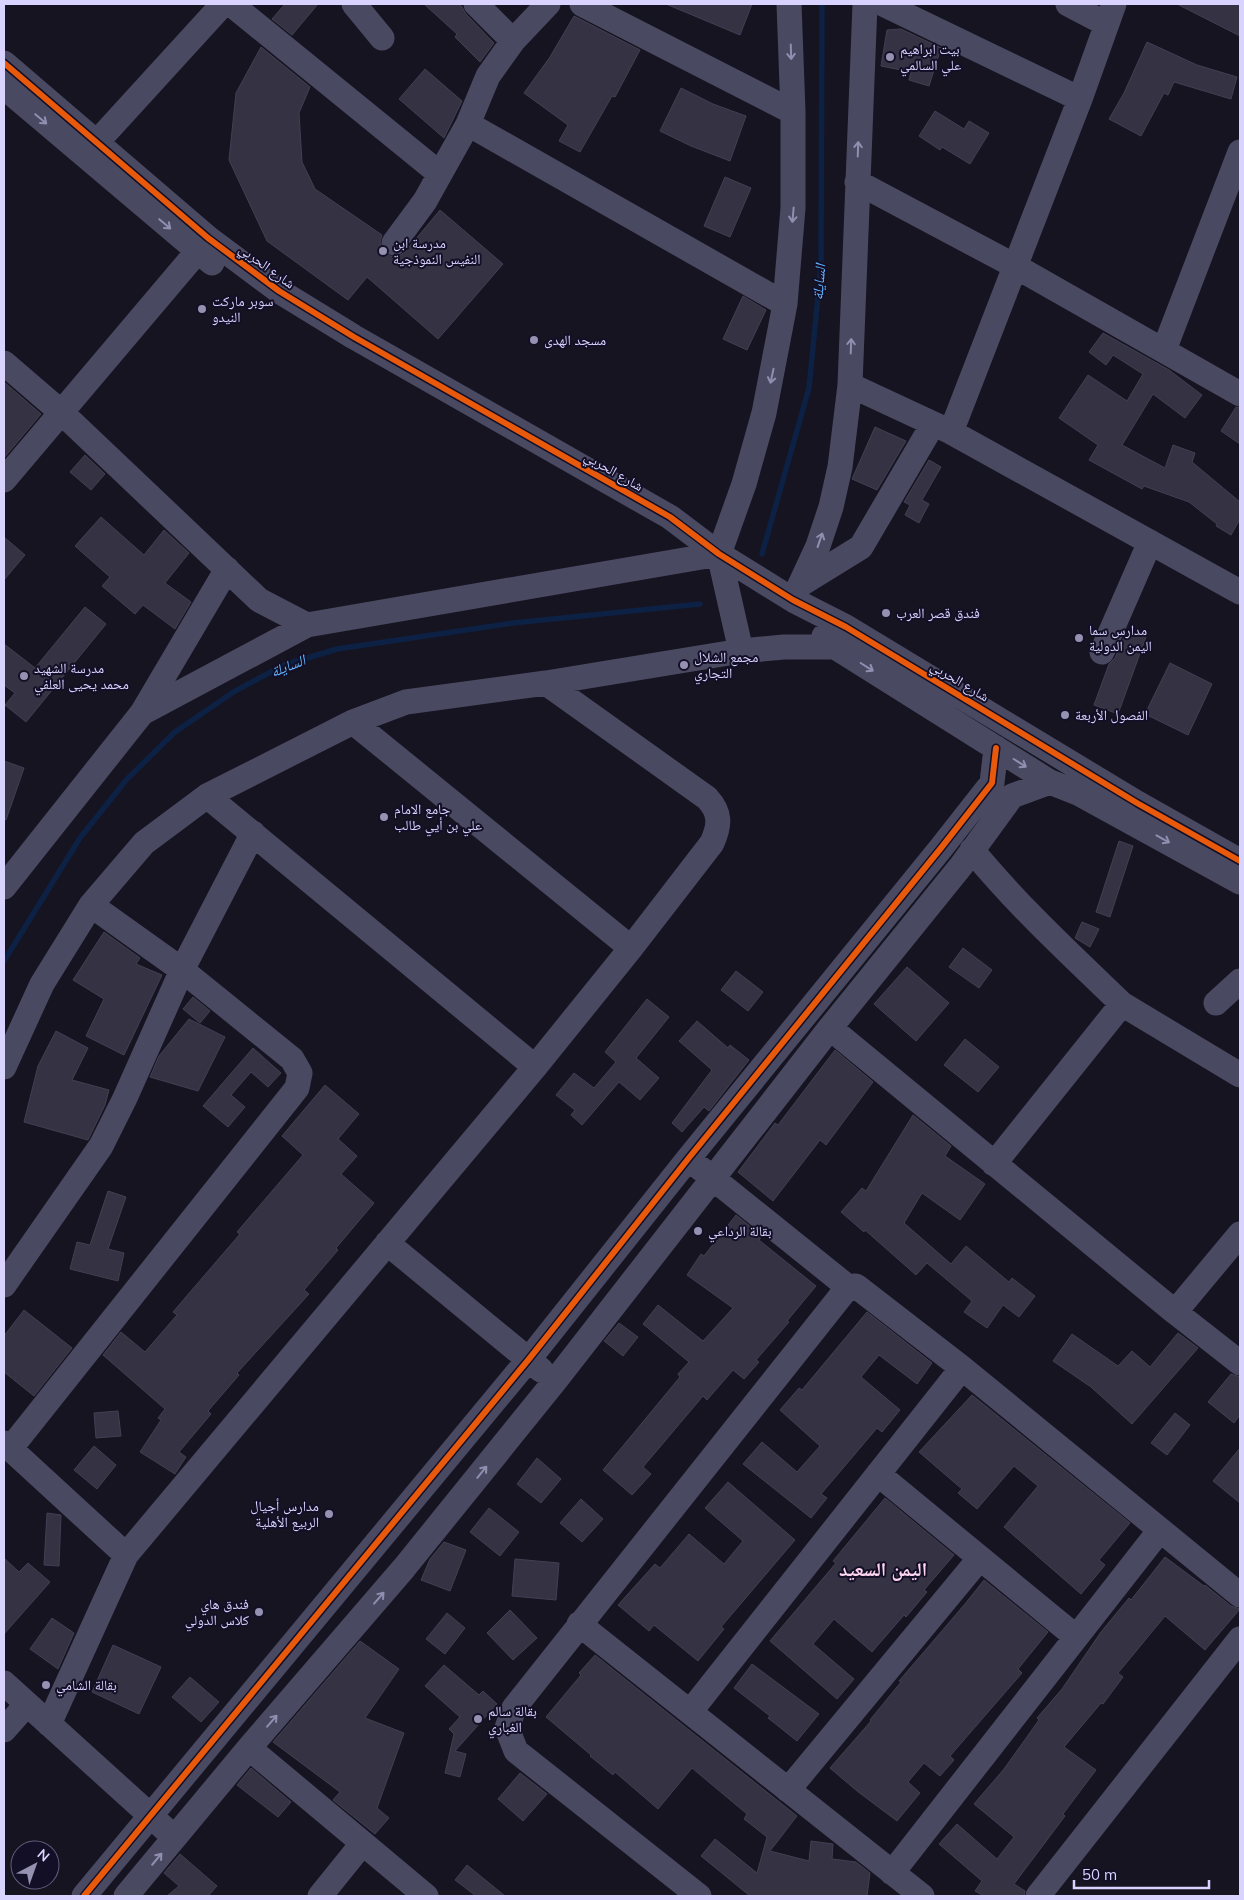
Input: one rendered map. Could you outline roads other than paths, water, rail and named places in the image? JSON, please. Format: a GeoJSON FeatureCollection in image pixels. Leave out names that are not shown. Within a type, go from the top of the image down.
{"type":"FeatureCollection","features":[{"type":"Feature","properties":{"kind":"street"},"geometry":{"type":"LineString","coordinates":[[97,142],[222,4]]}},
{"type":"Feature","properties":{"kind":"street"},"geometry":{"type":"LineString","coordinates":[[231,4],[440,174]]}},
{"type":"Feature","properties":{"kind":"street"},"geometry":{"type":"LineString","coordinates":[[354,4],[382,38]]}},
{"type":"Feature","properties":{"kind":"street"},"geometry":{"type":"LineString","coordinates":[[476,4],[513,41]]}},
{"type":"Feature","properties":{"kind":"street"},"geometry":{"type":"LineString","coordinates":[[394,243],[425,202],[468,124],[488,76],[513,41],[548,4]]}},
{"type":"Feature","properties":{"kind":"street"},"geometry":{"type":"LineString","coordinates":[[582,4],[793,112]]}},
{"type":"Feature","properties":{"kind":"street"},"geometry":{"type":"LineString","coordinates":[[742,652],[718,554],[744,484],[764,413],[784,304],[794,208],[789,4]]}},
{"type":"Feature","properties":{"kind":"street"},"geometry":{"type":"LineString","coordinates":[[797,592],[818,546],[831,507],[840,467],[850,385],[865,4]]}},
{"type":"Feature","properties":{"kind":"street"},"geometry":{"type":"LineString","coordinates":[[883,4],[1080,99]]}},
{"type":"Feature","properties":{"kind":"street"},"geometry":{"type":"LineString","coordinates":[[797,592],[861,547],[942,428],[1015,266],[1080,99],[1110,14],[1068,4]]}},
{"type":"Feature","properties":{"kind":"street","name":"شارع الحربي"},"geometry":{"type":"LineString","coordinates":[[4,63],[208,238],[279,291],[354,337],[670,517],[718,554]]}},
{"type":"Feature","properties":{"kind":"street","name":"شارع الحربي"},"geometry":{"type":"LineString","coordinates":[[4,87],[197,252],[269,305],[345,352],[663,530],[797,592],[846,627],[1136,803],[1240,861]]}},
{"type":"Feature","properties":{"kind":"street"},"geometry":{"type":"LineString","coordinates":[[468,124],[784,304]]}},
{"type":"Feature","properties":{"kind":"street"},"geometry":{"type":"LineString","coordinates":[[1164,350],[1240,152]]}},
{"type":"Feature","properties":{"kind":"street"},"geometry":{"type":"LineString","coordinates":[[857,182],[1015,266],[1240,394]]}},
{"type":"Feature","properties":{"kind":"street"},"geometry":{"type":"LineString","coordinates":[[4,480],[197,252]]}},
{"type":"Feature","properties":{"kind":"street"},"geometry":{"type":"LineString","coordinates":[[4,363],[61,412],[259,600],[307,625]]}},
{"type":"Feature","properties":{"kind":"street"},"geometry":{"type":"LineString","coordinates":[[850,385],[942,428],[1240,592]]}},
{"type":"Feature","properties":{"kind":"street"},"geometry":{"type":"LineString","coordinates":[[1102,652],[1150,542]]}},
{"type":"Feature","properties":{"kind":"street"},"geometry":{"type":"LineString","coordinates":[[142,713],[307,625],[718,554]]}},
{"type":"Feature","properties":{"kind":"street"},"geometry":{"type":"LineString","coordinates":[[4,887],[142,713],[227,569]]}},
{"type":"Feature","properties":{"kind":"street","name":"شارع الحربي"},"geometry":{"type":"LineString","coordinates":[[797,592],[834,647],[1050,782],[1078,792],[1240,882]]}},
{"type":"Feature","properties":{"kind":"street"},"geometry":{"type":"LineString","coordinates":[[4,1067],[42,984],[91,905],[144,843],[207,796],[352,722],[406,702],[546,683],[742,652],[784,647],[834,647]]}},
{"type":"Feature","properties":{"kind":"street"},"geometry":{"type":"LineString","coordinates":[[49,1724],[126,1555],[535,1067],[631,948],[712,843],[718,829],[718,820],[712,804],[707,798],[546,683]]}},
{"type":"Feature","properties":{"kind":"street"},"geometry":{"type":"LineString","coordinates":[[352,722],[631,948]]}},
{"type":"Feature","properties":{"kind":"street"},"geometry":{"type":"LineString","coordinates":[[126,1896],[249,1748],[404,1568],[555,1381],[830,1028],[972,850],[1002,789],[996,748]]}},
{"type":"Feature","properties":{"kind":"street"},"geometry":{"type":"LineString","coordinates":[[84,1896],[529,1359],[688,1159],[941,848],[1002,789],[1050,782]]}},
{"type":"Feature","properties":{"kind":"street"},"geometry":{"type":"LineString","coordinates":[[207,796],[535,1067]]}},
{"type":"Feature","properties":{"kind":"street"},"geometry":{"type":"LineString","coordinates":[[4,1285],[101,1146],[125,1098],[182,970],[253,833]]}},
{"type":"Feature","properties":{"kind":"street"},"geometry":{"type":"LineString","coordinates":[[972,850],[999,884],[1036,923],[1122,1004],[1240,1076]]}},
{"type":"Feature","properties":{"kind":"street"},"geometry":{"type":"LineString","coordinates":[[91,905],[182,970],[292,1059],[300,1073],[297,1088],[7,1446],[126,1555]]}},
{"type":"Feature","properties":{"kind":"street"},"geometry":{"type":"LineString","coordinates":[[1216,1003],[1240,982]]}},
{"type":"Feature","properties":{"kind":"street"},"geometry":{"type":"LineString","coordinates":[[994,1164],[1122,1004]]}},
{"type":"Feature","properties":{"kind":"street"},"geometry":{"type":"LineString","coordinates":[[830,1028],[1175,1312],[1240,1363]]}},
{"type":"Feature","properties":{"kind":"street"},"geometry":{"type":"LineString","coordinates":[[688,1159],[848,1287]]}},
{"type":"Feature","properties":{"kind":"street"},"geometry":{"type":"LineString","coordinates":[[1175,1312],[1240,1234]]}},
{"type":"Feature","properties":{"kind":"street"},"geometry":{"type":"LineString","coordinates":[[387,1243],[555,1381]]}},
{"type":"Feature","properties":{"kind":"street"},"geometry":{"type":"LineString","coordinates":[[699,1896],[516,1751],[507,1728],[514,1708],[848,1287],[856,1286],[962,1368],[1240,1595]]}},
{"type":"Feature","properties":{"kind":"street"},"geometry":{"type":"LineString","coordinates":[[690,1712],[962,1368]]}},
{"type":"Feature","properties":{"kind":"street"},"geometry":{"type":"LineString","coordinates":[[878,1474],[1076,1637]]}},
{"type":"Feature","properties":{"kind":"street"},"geometry":{"type":"LineString","coordinates":[[892,1873],[1160,1530]]}},
{"type":"Feature","properties":{"kind":"street"},"geometry":{"type":"LineString","coordinates":[[788,1790],[980,1558]]}},
{"type":"Feature","properties":{"kind":"street"},"geometry":{"type":"LineString","coordinates":[[579,1624],[922,1896]]}},
{"type":"Feature","properties":{"kind":"street"},"geometry":{"type":"LineString","coordinates":[[1038,1896],[1240,1639]]}},
{"type":"Feature","properties":{"kind":"street"},"geometry":{"type":"LineString","coordinates":[[4,1683],[175,1838]]}},
{"type":"Feature","properties":{"kind":"street"},"geometry":{"type":"LineString","coordinates":[[4,1730],[27,1704]]}},
{"type":"Feature","properties":{"kind":"street"},"geometry":{"type":"LineString","coordinates":[[249,1748],[426,1896]]}},
{"type":"Feature","properties":{"kind":"street"},"geometry":{"type":"LineString","coordinates":[[320,1896],[362,1844]]}},
{"type":"Feature","properties":{"kind":"waterway","name":"السايلة"},"geometry":{"type":"LineString","coordinates":[[762,554],[809,388],[821,265],[822,4]]}},
{"type":"Feature","properties":{"kind":"waterway","name":"السايلة"},"geometry":{"type":"LineString","coordinates":[[4,961],[80,838],[127,779],[175,732],[235,691],[284,665],[337,649],[513,623],[700,604]]}},
{"type":"Feature","properties":{"kind":"place","name":"بيت ابراهيم علي السالمي"},"geometry":{"type":"Point","coordinates":[890,57]}},
{"type":"Feature","properties":{"kind":"place","name":"مدرسة ابن النفيس النموذجية"},"geometry":{"type":"Point","coordinates":[383,251]}},
{"type":"Feature","properties":{"kind":"place","name":"سوبر ماركت النيدو"},"geometry":{"type":"Point","coordinates":[202,309]}},
{"type":"Feature","properties":{"kind":"place","name":"مسجد الهدى"},"geometry":{"type":"Point","coordinates":[534,340]}},
{"type":"Feature","properties":{"kind":"place","name":"فندق قصر العرب"},"geometry":{"type":"Point","coordinates":[886,613]}},
{"type":"Feature","properties":{"kind":"place","name":"مدارس سما اليمن الدولية"},"geometry":{"type":"Point","coordinates":[1079,638]}},
{"type":"Feature","properties":{"kind":"place","name":"مجمع الشلال التجاري"},"geometry":{"type":"Point","coordinates":[684,665]}},
{"type":"Feature","properties":{"kind":"place","name":"مدرسة الشهيد محمد يحيى العلفي"},"geometry":{"type":"Point","coordinates":[24,676]}},
{"type":"Feature","properties":{"kind":"place","name":"الفصول الأربعة"},"geometry":{"type":"Point","coordinates":[1065,715]}},
{"type":"Feature","properties":{"kind":"place","name":"جامع الامام علي بن أيي طالب"},"geometry":{"type":"Point","coordinates":[384,817]}},
{"type":"Feature","properties":{"kind":"place","name":"بقالة الرداعي"},"geometry":{"type":"Point","coordinates":[698,1231]}},
{"type":"Feature","properties":{"kind":"place","name":"مدارس أجيال الربيع الأهلية"},"geometry":{"type":"Point","coordinates":[329,1514]}},
{"type":"Feature","properties":{"kind":"place","name":"فندق هاي كلاس الدولي"},"geometry":{"type":"Point","coordinates":[259,1612]}},
{"type":"Feature","properties":{"kind":"place","name":"بقالة الشامي"},"geometry":{"type":"Point","coordinates":[46,1685]}},
{"type":"Feature","properties":{"kind":"place","name":"بقالة سالم الغباري"},"geometry":{"type":"Point","coordinates":[478,1719]}},
{"type":"Feature","properties":{"kind":"district","name":"اليمن السعيد"},"geometry":{"type":"Point","coordinates":[883,1569]}}]}
